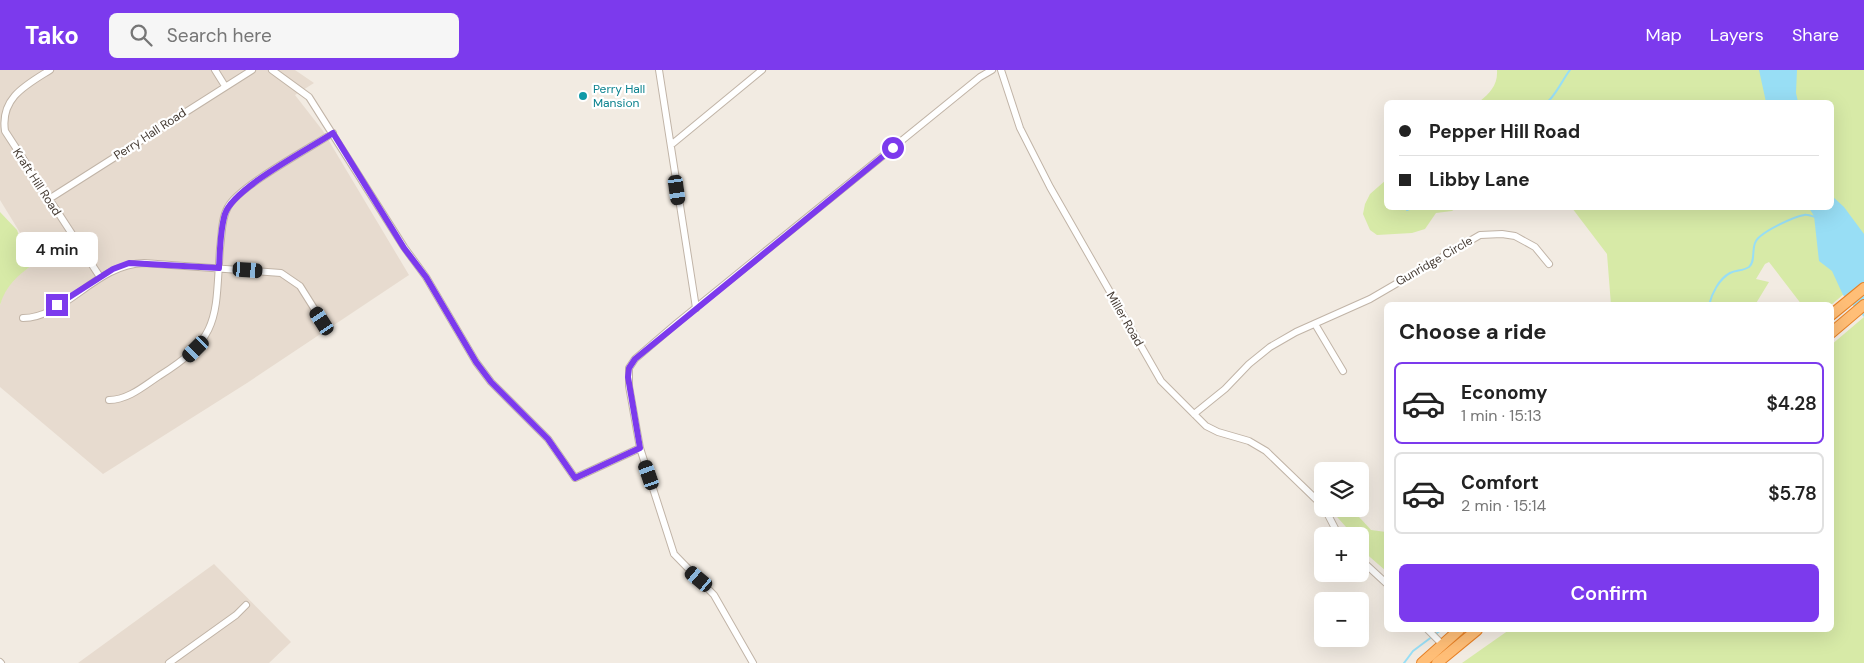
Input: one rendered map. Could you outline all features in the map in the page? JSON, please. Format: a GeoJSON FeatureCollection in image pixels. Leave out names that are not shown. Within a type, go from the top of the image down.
{"type":"FeatureCollection","features":[{"type":"Feature","properties":{"kind":"highway"},"geometry":{"type":"LineString","coordinates":[[1834,313],[1864,288]]}},
{"type":"Feature","properties":{"kind":"highway"},"geometry":{"type":"LineString","coordinates":[[1834,330],[1864,305]]}},
{"type":"Feature","properties":{"kind":"highway"},"geometry":{"type":"LineString","coordinates":[[1435,636],[1451,632]]}},
{"type":"Feature","properties":{"kind":"highway"},"geometry":{"type":"LineString","coordinates":[[1437,663],[1475,632]]}},
{"type":"Feature","properties":{"kind":"highway"},"geometry":{"type":"LineString","coordinates":[[1435,636],[1450,653]]}},
{"type":"Feature","properties":{"kind":"highway"},"geometry":{"type":"LineString","coordinates":[[1422,663],[1435,636]]}},
{"type":"Feature","properties":{"kind":"street","name":"Kraft Hill Road"},"geometry":{"type":"LineString","coordinates":[[50,70],[14,94],[4,107],[2,116],[5,131],[100,277]]}},
{"type":"Feature","properties":{"kind":"street"},"geometry":{"type":"LineString","coordinates":[[215,70],[225,86]]}},
{"type":"Feature","properties":{"kind":"street","name":"Perry Hall Road"},"geometry":{"type":"LineString","coordinates":[[49,199],[252,70]]}},
{"type":"Feature","properties":{"kind":"street"},"geometry":{"type":"LineString","coordinates":[[272,70],[309,97],[404,248],[426,277],[476,362],[491,382],[548,439],[575,478],[640,448]]}},
{"type":"Feature","properties":{"kind":"street"},"geometry":{"type":"LineString","coordinates":[[659,70],[696,308]]}},
{"type":"Feature","properties":{"kind":"street"},"geometry":{"type":"LineString","coordinates":[[671,145],[762,70]]}},
{"type":"Feature","properties":{"kind":"street"},"geometry":{"type":"LineString","coordinates":[[753,663],[714,595],[674,554],[640,448],[629,386],[629,368],[635,359],[696,308],[980,77],[992,70]]}},
{"type":"Feature","properties":{"kind":"street","name":"Miller Road"},"geometry":{"type":"LineString","coordinates":[[1001,70],[1020,128],[1050,187],[1161,381],[1206,426],[1218,432],[1249,441],[1266,451],[1314,497]]}},
{"type":"Feature","properties":{"kind":"street"},"geometry":{"type":"LineString","coordinates":[[109,400],[117,400],[128,396],[177,365],[196,349],[210,328],[214,315],[225,214],[233,200],[248,187],[333,133]]}},
{"type":"Feature","properties":{"kind":"street","name":"Gunridge Circle"},"geometry":{"type":"LineString","coordinates":[[1194,414],[1270,347],[1370,298],[1480,235],[1502,234],[1515,236],[1535,247],[1549,264]]}},
{"type":"Feature","properties":{"kind":"street"},"geometry":{"type":"LineString","coordinates":[[22,318],[31,318],[46,312],[100,277],[129,263],[274,272],[288,276],[300,286],[322,321]]}},
{"type":"Feature","properties":{"kind":"street"},"geometry":{"type":"LineString","coordinates":[[1315,324],[1343,370]]}},
{"type":"Feature","properties":{"kind":"street"},"geometry":{"type":"LineString","coordinates":[[1369,567],[1384,581]]}},
{"type":"Feature","properties":{"kind":"street"},"geometry":{"type":"LineString","coordinates":[[169,663],[236,615],[246,605]]}},
{"type":"Feature","properties":{"kind":"shaded area"},"geometry":{"type":"Polygon","coordinates":[[[0,70],[295,70],[314,83],[295,95],[323,131],[409,275],[247,383],[103,474],[0,387],[0,305],[3,293],[17,275],[38,262],[0,200],[0,70]]]}},
{"type":"Feature","properties":{"kind":"shaded area"},"geometry":{"type":"Polygon","coordinates":[[[214,564],[291,642],[269,663],[78,663],[214,564]]]}},
{"type":"Feature","properties":{"kind":"green space"},"geometry":{"type":"Polygon","coordinates":[[[1497,70],[1864,70],[1864,277],[1834,302],[1800,302],[1769,262],[1765,264],[1756,279],[1769,282],[1757,302],[1611,302],[1607,254],[1574,210],[1834,210],[1834,100],[1481,100],[1492,88],[1497,70]]]}},
{"type":"Feature","properties":{"kind":"green space"},"geometry":{"type":"Polygon","coordinates":[[[1384,182],[1384,210],[1453,210],[1436,213],[1425,229],[1412,233],[1377,235],[1370,230],[1363,214],[1370,194],[1384,182]]]}},
{"type":"Feature","properties":{"kind":"green space"},"geometry":{"type":"Polygon","coordinates":[[[0,212],[17,230],[22,244],[34,264],[13,281],[0,305],[0,212]]]}},
{"type":"Feature","properties":{"kind":"green space"},"geometry":{"type":"Polygon","coordinates":[[[1864,317],[1864,663],[1462,663],[1506,632],[1834,632],[1834,342],[1864,317]]]}},
{"type":"Feature","properties":{"kind":"green space"},"geometry":{"type":"Polygon","coordinates":[[[1337,517],[1359,517],[1368,527],[1346,527],[1337,517]]]}},
{"type":"Feature","properties":{"kind":"green space"},"geometry":{"type":"Polygon","coordinates":[[[1369,528],[1371,530],[1384,532],[1384,569],[1369,556],[1369,528]]]}},
{"type":"Feature","properties":{"kind":"water"},"geometry":{"type":"Polygon","coordinates":[[[1759,70],[1797,70],[1798,100],[1766,100],[1759,70]]]}},
{"type":"Feature","properties":{"kind":"water"},"geometry":{"type":"Polygon","coordinates":[[[1834,198],[1844,207],[1864,234],[1864,317],[1843,295],[1832,271],[1819,261],[1814,216],[1810,210],[1834,210],[1834,198]]]}},
{"type":"Feature","properties":{"kind":"waterway"},"geometry":{"type":"LineString","coordinates":[[1550,100],[1570,70]]}},
{"type":"Feature","properties":{"kind":"waterway"},"geometry":{"type":"LineString","coordinates":[[1710,302],[1714,291],[1722,279],[1730,273],[1749,267],[1753,258],[1755,244],[1759,237],[1770,229],[1793,219],[1805,215],[1815,217]]}},
{"type":"Feature","properties":{"kind":"waterway"},"geometry":{"type":"LineString","coordinates":[[1404,663],[1413,651],[1438,632]]}},
{"type":"Feature","properties":{"kind":"place","name":"Perry Hall Mansion"},"geometry":{"type":"Point","coordinates":[583,96]}},
{"type":"Feature","properties":{"kind":"route"},"geometry":{"type":"LineString","coordinates":[[57,305],[113,269],[129,263],[219,268],[225,214],[233,200],[248,187],[333,133],[404,248],[426,277],[476,362],[491,382],[538,427],[575,478],[640,448],[628,377],[629,368],[635,359],[893,148]]}}]}
